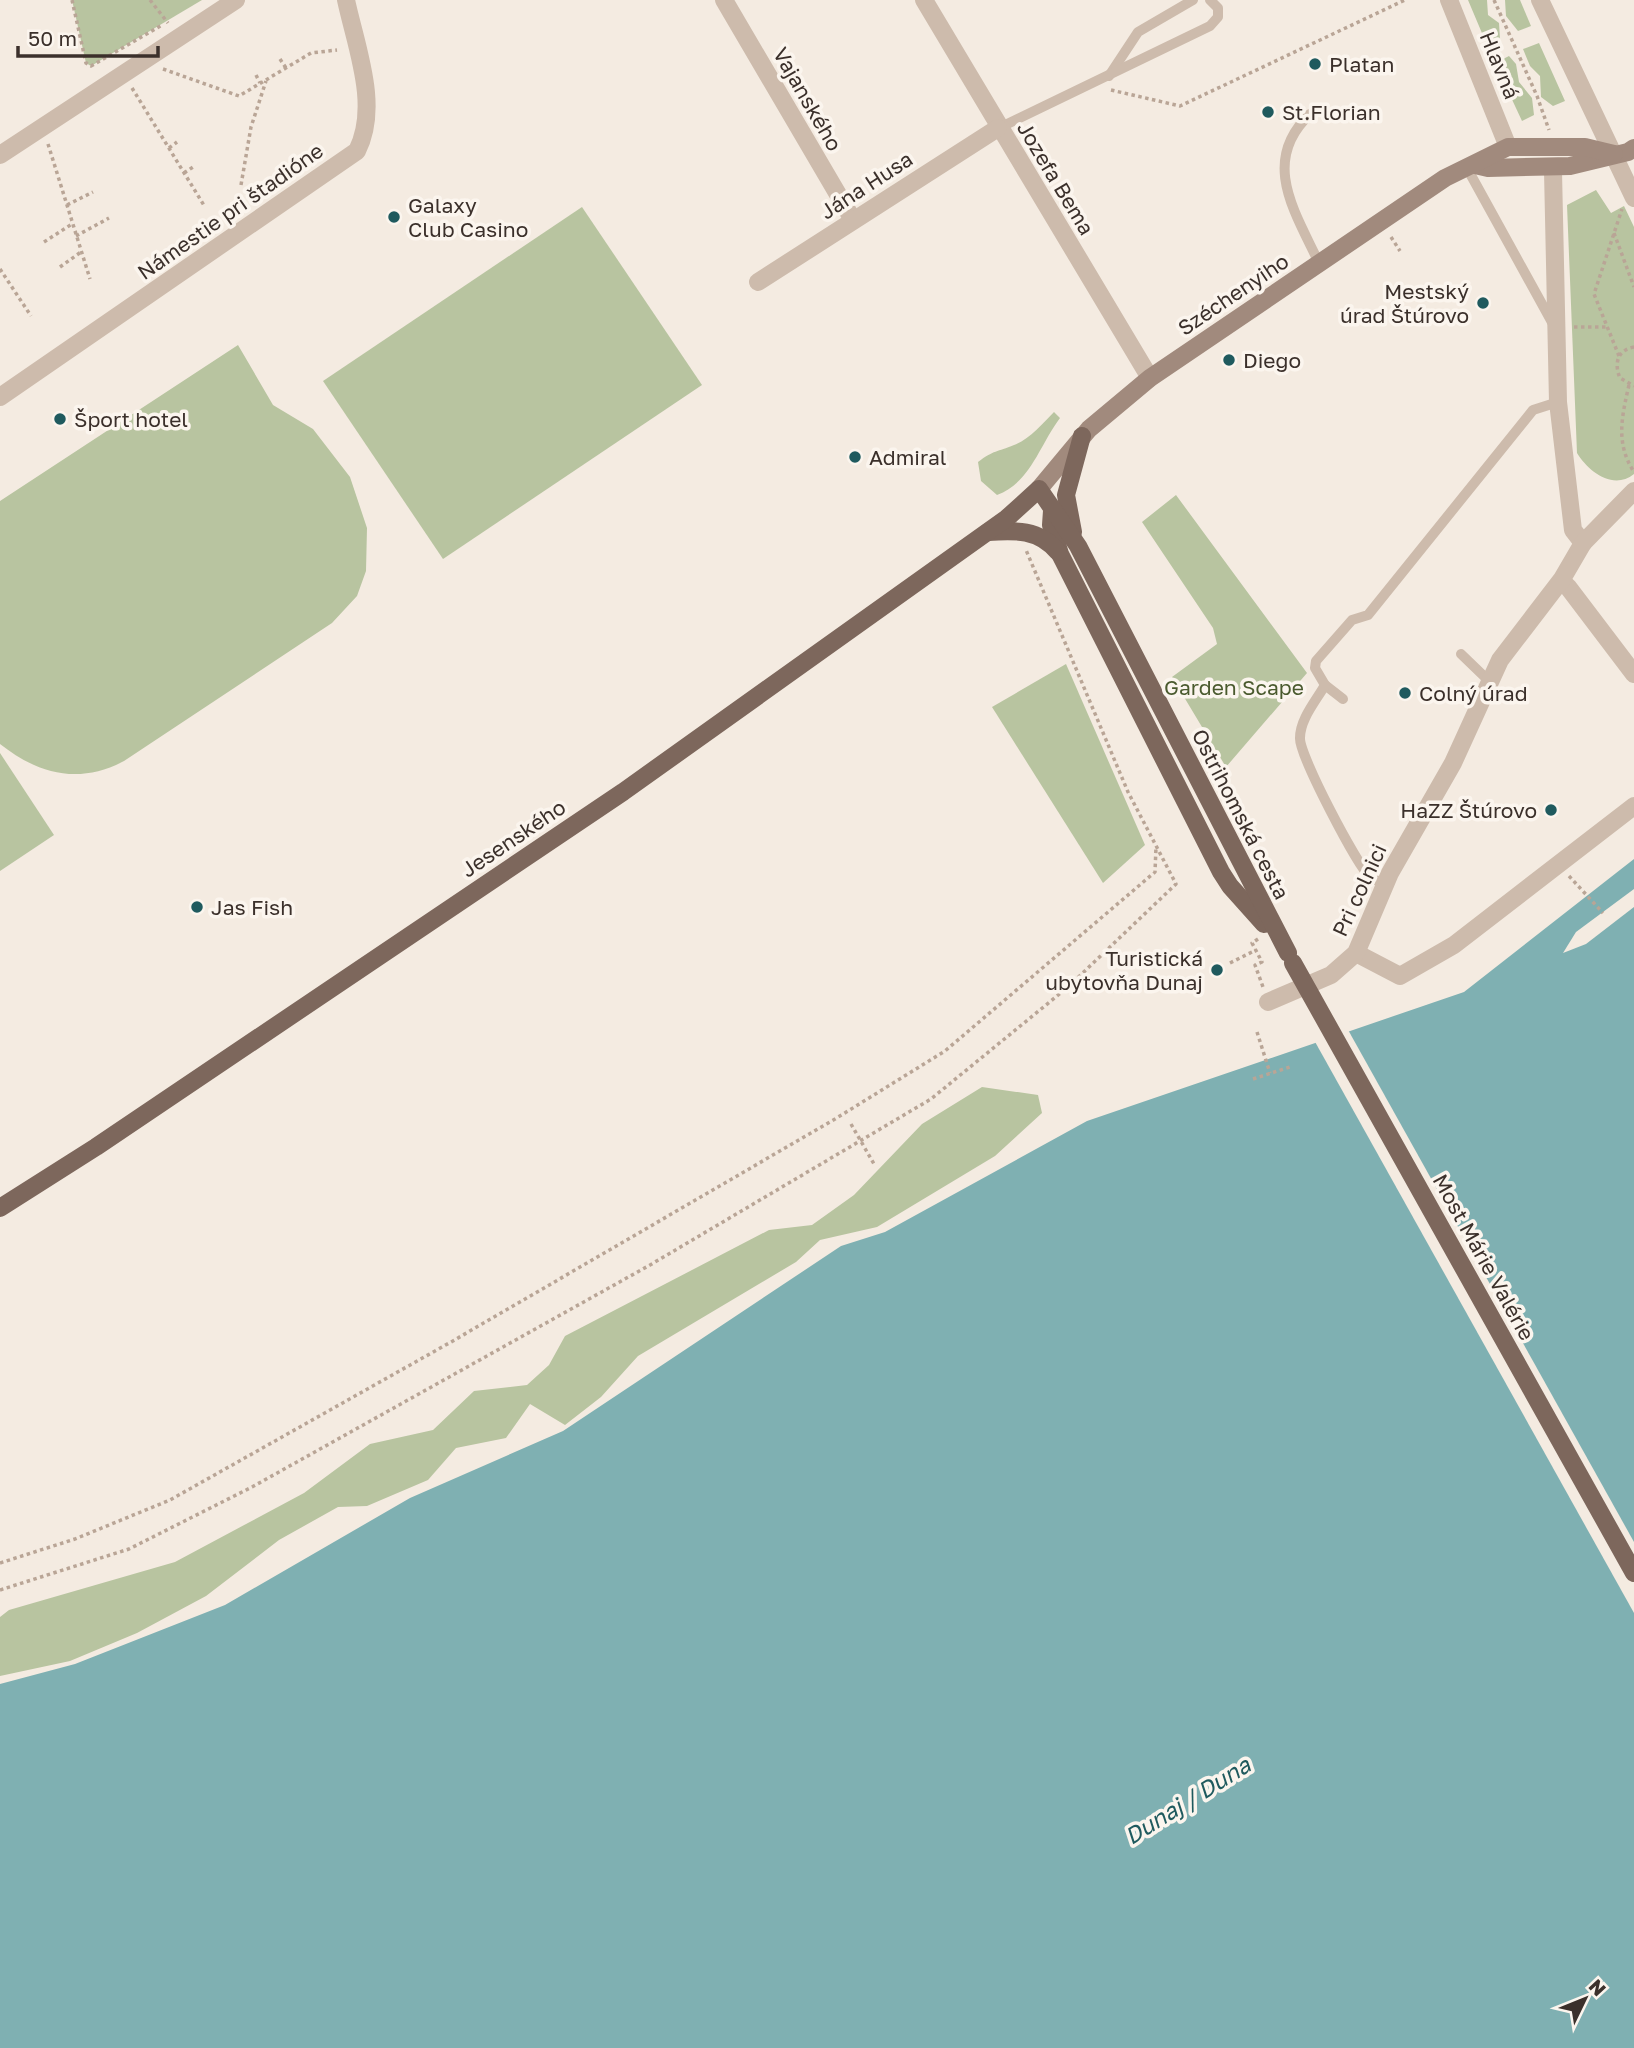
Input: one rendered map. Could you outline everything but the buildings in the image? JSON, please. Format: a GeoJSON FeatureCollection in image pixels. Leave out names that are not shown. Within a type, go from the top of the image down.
{"type":"FeatureCollection","features":[{"type":"Feature","properties":{"kind":"main road"},"geometry":{"type":"LineString","coordinates":[[1078,546],[1066,495],[1082,436]]}},
{"type":"Feature","properties":{"kind":"main road"},"geometry":{"type":"LineString","coordinates":[[1039,489],[1078,546]]}},
{"type":"Feature","properties":{"kind":"main road","name":"Jesenského"},"geometry":{"type":"LineString","coordinates":[[0,1208],[96,1147],[623,792],[988,532],[1039,489]]}},
{"type":"Feature","properties":{"kind":"main road"},"geometry":{"type":"LineString","coordinates":[[1052,511],[1051,525],[1060,554],[1221,872],[1230,887],[1291,958]]}},
{"type":"Feature","properties":{"kind":"main road"},"geometry":{"type":"LineString","coordinates":[[988,532],[1029,533],[1051,543],[1060,554]]}},
{"type":"Feature","properties":{"kind":"main road","name":"Ostrihomská cesta"},"geometry":{"type":"LineString","coordinates":[[1078,546],[1291,958]]}},
{"type":"Feature","properties":{"kind":"main road","name":"Most Márie Valérie"},"geometry":{"type":"LineString","coordinates":[[1291,958],[1634,1573]]}},
{"type":"Feature","properties":{"kind":"street"},"geometry":{"type":"LineString","coordinates":[[0,155],[236,0]]}},
{"type":"Feature","properties":{"kind":"street","name":"Námestie pri štadióne"},"geometry":{"type":"LineString","coordinates":[[0,397],[357,151],[365,135],[368,111],[346,0]]}},
{"type":"Feature","properties":{"kind":"street","name":"Vajanského"},"geometry":{"type":"LineString","coordinates":[[724,0],[853,220]]}},
{"type":"Feature","properties":{"kind":"street","name":"Jozefa Bema"},"geometry":{"type":"LineString","coordinates":[[924,0],[1150,379]]}},
{"type":"Feature","properties":{"kind":"street","name":"Hlavná"},"geometry":{"type":"LineString","coordinates":[[1449,0],[1508,147]]}},
{"type":"Feature","properties":{"kind":"street"},"geometry":{"type":"LineString","coordinates":[[1540,0],[1614,154],[1629,199]]}},
{"type":"Feature","properties":{"kind":"street","name":"Jána Husa"},"geometry":{"type":"LineString","coordinates":[[758,282],[998,128]]}},
{"type":"Feature","properties":{"kind":"street"},"geometry":{"type":"LineString","coordinates":[[1508,147],[1585,147],[1614,154]]}},
{"type":"Feature","properties":{"kind":"street","name":"Széchenyiho"},"geometry":{"type":"LineString","coordinates":[[1039,489],[1082,436],[1150,379],[1445,178],[1508,147]]}},
{"type":"Feature","properties":{"kind":"street"},"geometry":{"type":"LineString","coordinates":[[1471,166],[1570,166],[1634,148]]}},
{"type":"Feature","properties":{"kind":"street"},"geometry":{"type":"LineString","coordinates":[[1553,171],[1558,402],[1573,530],[1583,543]]}},
{"type":"Feature","properties":{"kind":"street","name":"Pri colnici"},"geometry":{"type":"LineString","coordinates":[[1268,1002],[1331,975],[1356,953],[1385,884],[1452,763],[1489,681],[1507,649],[1565,583],[1583,543],[1634,491]]}},
{"type":"Feature","properties":{"kind":"street"},"geometry":{"type":"LineString","coordinates":[[1565,583],[1634,674]]}},
{"type":"Feature","properties":{"kind":"street"},"geometry":{"type":"LineString","coordinates":[[1356,953],[1400,976],[1454,945],[1634,806]]}},
{"type":"Feature","properties":{"kind":"lane"},"geometry":{"type":"LineString","coordinates":[[1109,77],[1138,33],[1193,0]]}},
{"type":"Feature","properties":{"kind":"lane"},"geometry":{"type":"LineString","coordinates":[[998,128],[1109,77],[1210,26],[1218,16],[1218,8],[1210,0]]}},
{"type":"Feature","properties":{"kind":"lane"},"geometry":{"type":"LineString","coordinates":[[1310,114],[1293,130],[1286,148],[1285,186],[1319,263]]}},
{"type":"Feature","properties":{"kind":"lane"},"geometry":{"type":"LineString","coordinates":[[1471,166],[1555,328]]}},
{"type":"Feature","properties":{"kind":"lane"},"geometry":{"type":"LineString","coordinates":[[1343,699],[1325,685],[1315,668],[1316,662],[1352,620],[1368,615],[1533,410],[1558,402]]}},
{"type":"Feature","properties":{"kind":"lane"},"geometry":{"type":"LineString","coordinates":[[1461,654],[1489,681]]}},
{"type":"Feature","properties":{"kind":"lane"},"geometry":{"type":"LineString","coordinates":[[1325,685],[1301,727],[1300,740],[1304,760],[1359,860],[1370,876],[1385,884]]}},
{"type":"Feature","properties":{"kind":"path"},"geometry":{"type":"LineString","coordinates":[[72,0],[86,62],[91,66],[179,15]]}},
{"type":"Feature","properties":{"kind":"path"},"geometry":{"type":"LineString","coordinates":[[150,0],[167,22]]}},
{"type":"Feature","properties":{"kind":"path"},"geometry":{"type":"LineString","coordinates":[[1092,85],[1180,106],[1405,0]]}},
{"type":"Feature","properties":{"kind":"path"},"geometry":{"type":"LineString","coordinates":[[1494,0],[1537,96],[1552,142]]}},
{"type":"Feature","properties":{"kind":"path"},"geometry":{"type":"LineString","coordinates":[[143,61],[239,96],[312,53],[337,50]]}},
{"type":"Feature","properties":{"kind":"path"},"geometry":{"type":"LineString","coordinates":[[280,59],[286,68]]}},
{"type":"Feature","properties":{"kind":"path"},"geometry":{"type":"LineString","coordinates":[[123,74],[205,207]]}},
{"type":"Feature","properties":{"kind":"path"},"geometry":{"type":"LineString","coordinates":[[256,75],[260,83]]}},
{"type":"Feature","properties":{"kind":"path"},"geometry":{"type":"LineString","coordinates":[[241,185],[251,127],[267,79]]}},
{"type":"Feature","properties":{"kind":"path"},"geometry":{"type":"LineString","coordinates":[[42,127],[90,279]]}},
{"type":"Feature","properties":{"kind":"path"},"geometry":{"type":"LineString","coordinates":[[169,148],[177,142]]}},
{"type":"Feature","properties":{"kind":"path"},"geometry":{"type":"LineString","coordinates":[[184,173],[193,167]]}},
{"type":"Feature","properties":{"kind":"path"},"geometry":{"type":"LineString","coordinates":[[67,205],[93,192]]}},
{"type":"Feature","properties":{"kind":"path"},"geometry":{"type":"LineString","coordinates":[[1619,356],[1594,294],[1614,233],[1629,199]]}},
{"type":"Feature","properties":{"kind":"path"},"geometry":{"type":"LineString","coordinates":[[76,236],[109,218]]}},
{"type":"Feature","properties":{"kind":"path"},"geometry":{"type":"LineString","coordinates":[[44,242],[72,224]]}},
{"type":"Feature","properties":{"kind":"path"},"geometry":{"type":"LineString","coordinates":[[1614,233],[1634,287]]}},
{"type":"Feature","properties":{"kind":"path"},"geometry":{"type":"LineString","coordinates":[[1391,237],[1400,251]]}},
{"type":"Feature","properties":{"kind":"path"},"geometry":{"type":"LineString","coordinates":[[60,267],[81,252]]}},
{"type":"Feature","properties":{"kind":"path"},"geometry":{"type":"LineString","coordinates":[[0,269],[31,316]]}},
{"type":"Feature","properties":{"kind":"path"},"geometry":{"type":"LineString","coordinates":[[1555,328],[1607,327]]}},
{"type":"Feature","properties":{"kind":"path"},"geometry":{"type":"LineString","coordinates":[[1634,347],[1627,348],[1619,356],[1616,368],[1620,378],[1631,385],[1619,429],[1627,461],[1634,472]]}},
{"type":"Feature","properties":{"kind":"path"},"geometry":{"type":"LineString","coordinates":[[0,1590],[129,1549],[252,1487],[650,1265],[931,1099],[1068,987],[1176,884],[1118,768],[1023,544]]}},
{"type":"Feature","properties":{"kind":"path"},"geometry":{"type":"LineString","coordinates":[[0,1563],[75,1539],[170,1500],[450,1342],[945,1051],[1155,872],[1156,845]]}},
{"type":"Feature","properties":{"kind":"path"},"geometry":{"type":"LineString","coordinates":[[1566,872],[1603,913]]}},
{"type":"Feature","properties":{"kind":"path"},"geometry":{"type":"LineString","coordinates":[[1255,965],[1262,962],[1252,943],[1262,937]]}},
{"type":"Feature","properties":{"kind":"path"},"geometry":{"type":"LineString","coordinates":[[1230,963],[1256,950]]}},
{"type":"Feature","properties":{"kind":"path"},"geometry":{"type":"LineString","coordinates":[[1257,1032],[1270,1073]]}},
{"type":"Feature","properties":{"kind":"path"},"geometry":{"type":"LineString","coordinates":[[1254,1079],[1290,1067]]}},
{"type":"Feature","properties":{"kind":"path"},"geometry":{"type":"LineString","coordinates":[[851,1124],[874,1164]]}},
{"type":"Feature","properties":{"kind":"green space"},"geometry":{"type":"Polygon","coordinates":[[[72,0],[202,0],[91,66],[86,63],[72,0]]]}},
{"type":"Feature","properties":{"kind":"green space"},"geometry":{"type":"Polygon","coordinates":[[[1468,0],[1487,0],[1488,15],[1499,23],[1500,39],[1487,45],[1468,0]]]}},
{"type":"Feature","properties":{"kind":"green space"},"geometry":{"type":"Polygon","coordinates":[[[1505,0],[1520,0],[1531,26],[1518,31],[1506,16],[1505,0]]]}},
{"type":"Feature","properties":{"kind":"green space"},"geometry":{"type":"Polygon","coordinates":[[[1539,43],[1565,101],[1553,106],[1541,97],[1540,76],[1530,66],[1523,49],[1539,43]]]}},
{"type":"Feature","properties":{"kind":"green space"},"geometry":{"type":"Polygon","coordinates":[[[1509,56],[1516,64],[1519,82],[1532,98],[1534,115],[1522,121],[1495,63],[1509,56]]]}},
{"type":"Feature","properties":{"kind":"green space"},"geometry":{"type":"Polygon","coordinates":[[[1596,190],[1611,213],[1624,206],[1634,227],[1634,474],[1618,480],[1610,480],[1594,472],[1577,453],[1567,205],[1596,190]]]}},
{"type":"Feature","properties":{"kind":"green space"},"geometry":{"type":"Polygon","coordinates":[[[582,207],[702,385],[443,559],[323,381],[582,207]]]}},
{"type":"Feature","properties":{"kind":"green space"},"geometry":{"type":"Polygon","coordinates":[[[238,345],[273,405],[313,429],[350,477],[367,528],[366,571],[357,596],[332,623],[124,761],[91,773],[75,774],[59,773],[29,763],[0,744],[0,501],[238,345]]]}},
{"type":"Feature","properties":{"kind":"green space"},"geometry":{"type":"Polygon","coordinates":[[[1054,412],[1060,418],[1033,462],[1018,481],[997,495],[981,481],[978,462],[1025,439],[1054,412]]]}},
{"type":"Feature","properties":{"kind":"green space","name":"Garden Scape"},"geometry":{"type":"Polygon","coordinates":[[[1176,495],[1307,673],[1226,767],[1172,677],[1217,644],[1213,628],[1142,522],[1176,495]]]}},
{"type":"Feature","properties":{"kind":"green space"},"geometry":{"type":"Polygon","coordinates":[[[1066,664],[1145,845],[1103,883],[992,707],[1066,664]]]}},
{"type":"Feature","properties":{"kind":"green space"},"geometry":{"type":"Polygon","coordinates":[[[0,753],[54,835],[0,871],[0,753]]]}},
{"type":"Feature","properties":{"kind":"green space"},"geometry":{"type":"Polygon","coordinates":[[[982,1087],[1038,1095],[1042,1113],[995,1156],[877,1227],[820,1240],[796,1262],[638,1356],[601,1397],[565,1425],[530,1404],[506,1438],[456,1448],[428,1480],[367,1506],[338,1507],[279,1540],[206,1596],[137,1633],[70,1661],[0,1676],[0,1617],[9,1610],[175,1562],[304,1493],[370,1444],[433,1430],[474,1391],[527,1385],[549,1365],[565,1336],[769,1230],[812,1225],[854,1195],[922,1124],[982,1087]]]}},
{"type":"Feature","properties":{"kind":"water","name":"Dunaj / Duna"},"geometry":{"type":"Polygon","coordinates":[[[1634,859],[1634,2048],[0,2048],[0,1684],[75,1664],[225,1605],[410,1498],[563,1431],[841,1246],[885,1232],[1087,1121],[1464,992],[1634,859]]]}},
{"type":"Feature","properties":{"kind":"pier"},"geometry":{"type":"Polygon","coordinates":[[[1634,889],[1634,907],[1586,944],[1563,953],[1576,932],[1634,889]]]}},
{"type":"Feature","properties":{"kind":"pier"},"geometry":{"type":"Polygon","coordinates":[[[1347,1028],[1634,1542],[1634,1613],[1314,1040],[1347,1028]]]}},
{"type":"Feature","properties":{"kind":"place","name":"Platan"},"geometry":{"type":"Point","coordinates":[1315,64]}},
{"type":"Feature","properties":{"kind":"place","name":"St.Florian"},"geometry":{"type":"Point","coordinates":[1268,112]}},
{"type":"Feature","properties":{"kind":"place","name":"Galaxy Club Casino"},"geometry":{"type":"Point","coordinates":[394,217]}},
{"type":"Feature","properties":{"kind":"place","name":"Mestský úrad Štúrovo"},"geometry":{"type":"Point","coordinates":[1483,303]}},
{"type":"Feature","properties":{"kind":"place","name":"Diego"},"geometry":{"type":"Point","coordinates":[1229,360]}},
{"type":"Feature","properties":{"kind":"place","name":"Šport hotel"},"geometry":{"type":"Point","coordinates":[60,419]}},
{"type":"Feature","properties":{"kind":"place","name":"Admiral"},"geometry":{"type":"Point","coordinates":[855,457]}},
{"type":"Feature","properties":{"kind":"place","name":"Colný úrad"},"geometry":{"type":"Point","coordinates":[1405,693]}},
{"type":"Feature","properties":{"kind":"place","name":"HaZZ Štúrovo"},"geometry":{"type":"Point","coordinates":[1551,810]}},
{"type":"Feature","properties":{"kind":"place","name":"Jas Fish"},"geometry":{"type":"Point","coordinates":[197,907]}},
{"type":"Feature","properties":{"kind":"place","name":"Turistická ubytovňa Dunaj"},"geometry":{"type":"Point","coordinates":[1217,970]}}]}
